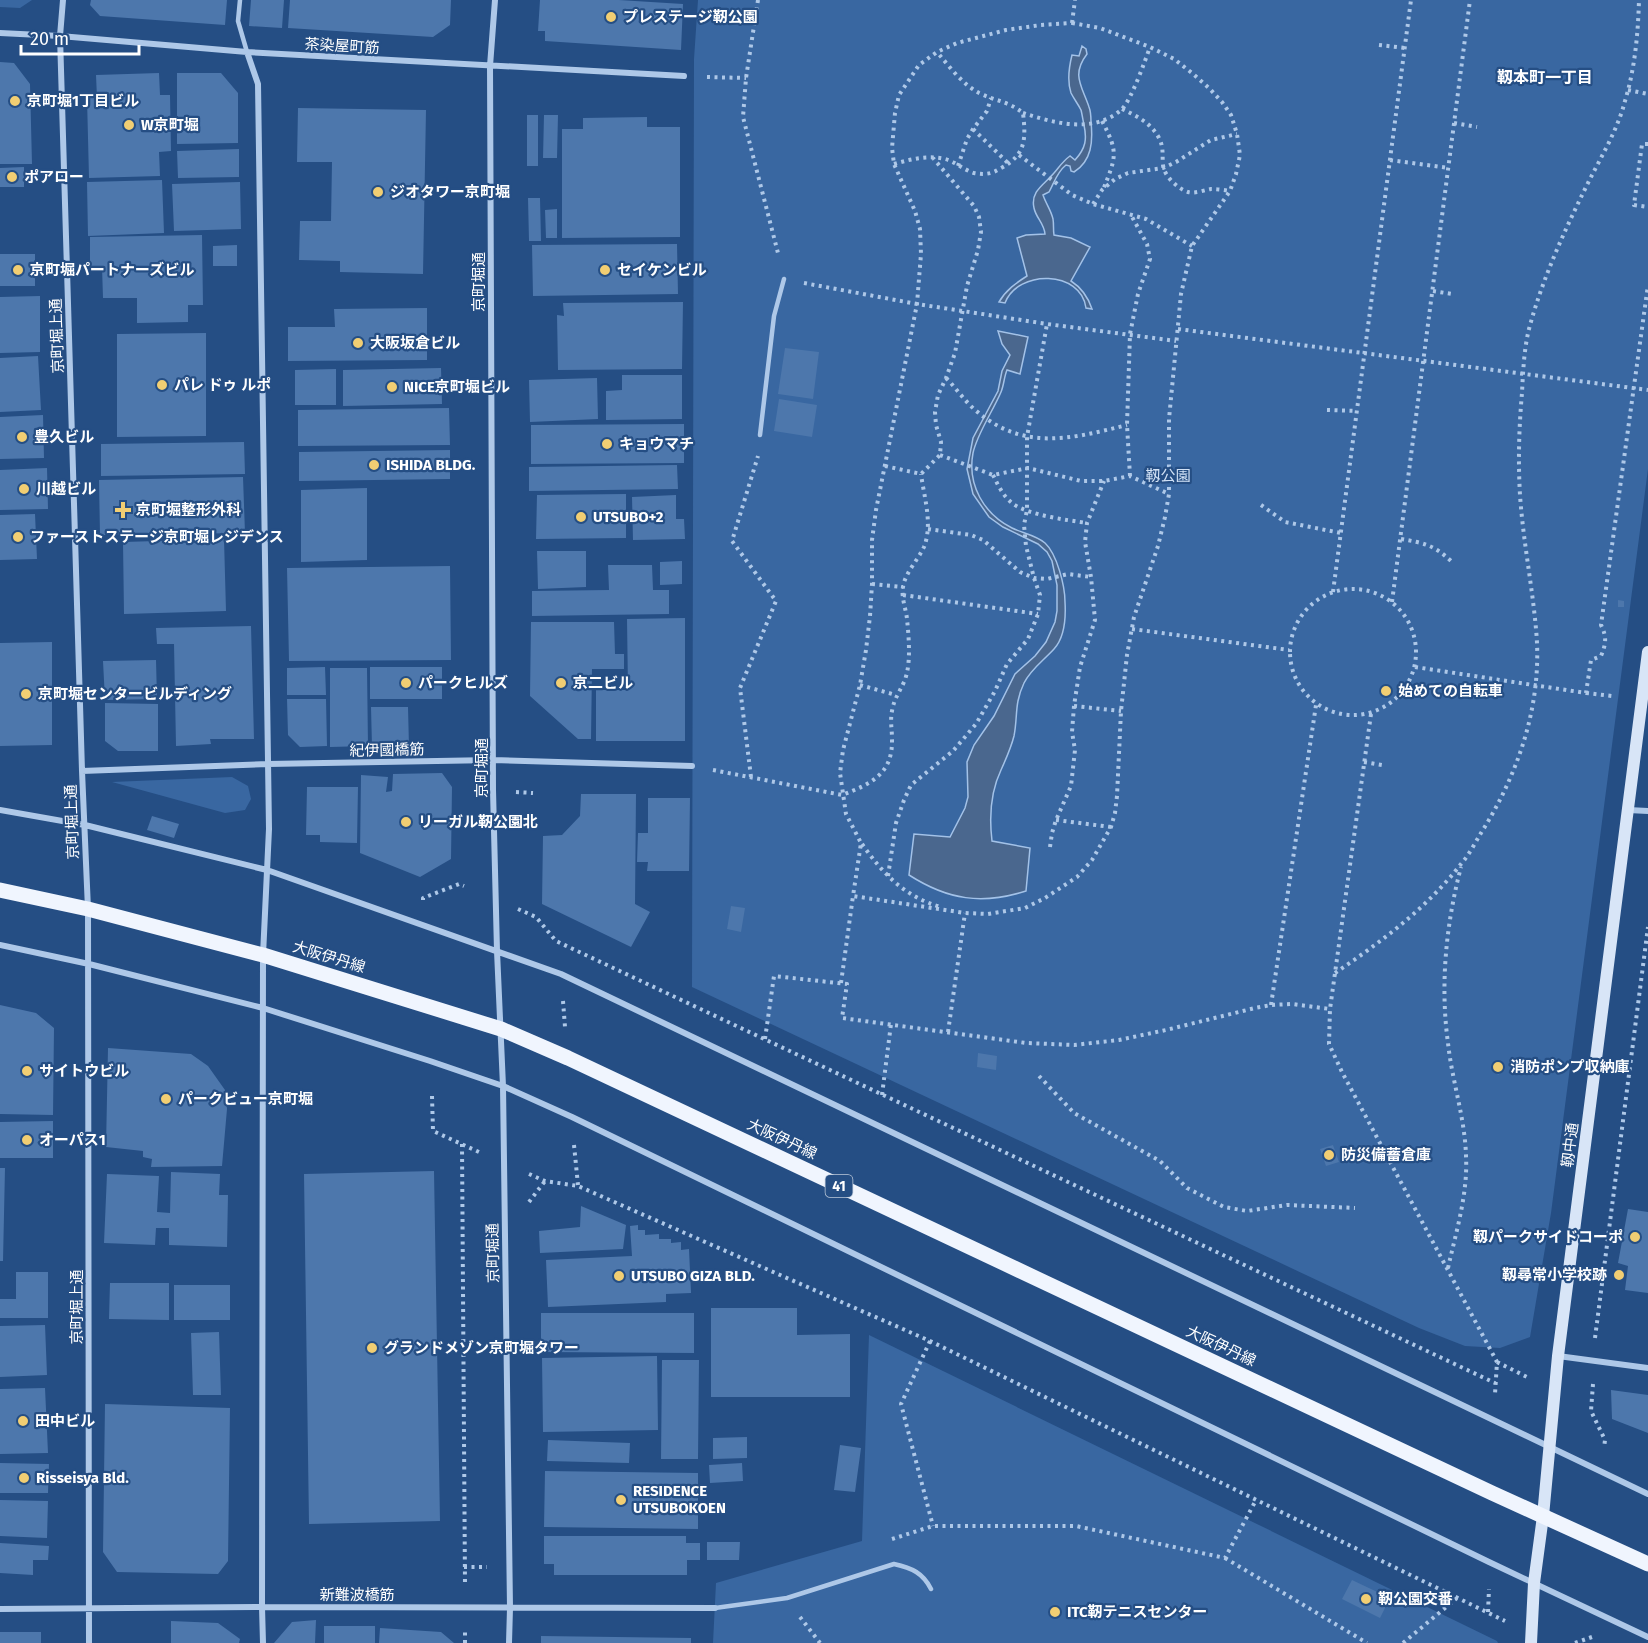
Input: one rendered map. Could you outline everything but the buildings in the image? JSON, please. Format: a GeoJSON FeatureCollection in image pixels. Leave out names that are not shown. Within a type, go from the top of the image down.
{"type":"FeatureCollection","features":[{"type":"Feature","properties":{"kind":"main road","name":"大阪伊丹線"},"geometry":{"type":"LineString","coordinates":[[0,890],[88,909],[263,955],[501,1029],[568,1058],[1648,1564]]}},
{"type":"Feature","properties":{"kind":"street","name":"京町堀上通"},"geometry":{"type":"LineString","coordinates":[[63,0],[60,36],[89,964],[89,1643]]}},
{"type":"Feature","properties":{"kind":"street","name":"京町堀通"},"geometry":{"type":"LineString","coordinates":[[495,0],[490,66],[493,760],[497,951],[503,1086],[509,1643]]}},
{"type":"Feature","properties":{"kind":"street","name":"茶染屋町筋"},"geometry":{"type":"LineString","coordinates":[[0,33],[247,52],[684,76]]}},
{"type":"Feature","properties":{"kind":"street"},"geometry":{"type":"LineString","coordinates":[[247,52],[258,84],[269,829],[262,1008],[263,1643]]}},
{"type":"Feature","properties":{"kind":"street","name":"靱中通"},"geometry":{"type":"LineString","coordinates":[[1531,1643],[1534,1583],[1543,1516],[1558,1356],[1648,652]]}},
{"type":"Feature","properties":{"kind":"street","name":"紀伊國橋筋"},"geometry":{"type":"LineString","coordinates":[[82,771],[268,764],[493,760],[692,766]]}},
{"type":"Feature","properties":{"kind":"street"},"geometry":{"type":"LineString","coordinates":[[0,810],[85,825],[267,870],[561,974],[1648,1494]]}},
{"type":"Feature","properties":{"kind":"street"},"geometry":{"type":"LineString","coordinates":[[1628,810],[1648,812]]}},
{"type":"Feature","properties":{"kind":"street"},"geometry":{"type":"LineString","coordinates":[[0,945],[89,964],[262,1008],[503,1086],[583,1122],[1648,1637]]}},
{"type":"Feature","properties":{"kind":"street"},"geometry":{"type":"LineString","coordinates":[[1558,1356],[1648,1368]]}},
{"type":"Feature","properties":{"kind":"street","name":"新難波橋筋"},"geometry":{"type":"LineString","coordinates":[[0,1609],[715,1608]]}},
{"type":"Feature","properties":{"kind":"lane"},"geometry":{"type":"LineString","coordinates":[[240,0],[238,21],[247,52]]}},
{"type":"Feature","properties":{"kind":"lane"},"geometry":{"type":"LineString","coordinates":[[760,435],[774,316],[784,279]]}},
{"type":"Feature","properties":{"kind":"lane"},"geometry":{"type":"LineString","coordinates":[[715,1608],[787,1598],[894,1564],[911,1569],[926,1578],[931,1589]]}},
{"type":"Feature","properties":{"kind":"path"},"geometry":{"type":"LineString","coordinates":[[758,0],[746,78],[743,117],[784,279],[917,304],[1176,341]]}},
{"type":"Feature","properties":{"kind":"path"},"geometry":{"type":"LineString","coordinates":[[1072,23],[1075,0]]}},
{"type":"Feature","properties":{"kind":"path"},"geometry":{"type":"LineString","coordinates":[[1333,592],[1411,0]]}},
{"type":"Feature","properties":{"kind":"path"},"geometry":{"type":"LineString","coordinates":[[1392,602],[1470,0]]}},
{"type":"Feature","properties":{"kind":"path"},"geometry":{"type":"LineString","coordinates":[[1335,973],[1385,938],[1428,900],[1462,864],[1501,799],[1515,770],[1527,732],[1537,663],[1536,630],[1520,495],[1520,421],[1529,330],[1557,248],[1612,135],[1625,103],[1638,33],[1639,0]]}},
{"type":"Feature","properties":{"kind":"path"},"geometry":{"type":"LineString","coordinates":[[853,896],[965,913],[988,914],[1025,908],[1077,877],[1092,860],[1111,827],[1115,813],[1127,656],[1140,595],[1158,546],[1168,494],[1169,419],[1181,294],[1192,246],[1230,191],[1240,155],[1231,115],[1209,87],[1173,59],[1150,47],[1100,28],[1072,23],[1006,30],[957,43],[937,52],[919,65],[899,95],[893,129],[894,164],[915,211],[920,229],[921,254],[917,304],[876,510],[872,540],[870,616],[860,685],[843,750],[840,773],[842,795],[846,814],[861,843],[888,876],[922,902],[965,913]]}},
{"type":"Feature","properties":{"kind":"path"},"geometry":{"type":"LineString","coordinates":[[1379,45],[1405,48]]}},
{"type":"Feature","properties":{"kind":"path"},"geometry":{"type":"LineString","coordinates":[[937,52],[977,92],[1006,102],[1023,113],[1047,121],[1076,125],[1102,122],[1122,109],[1134,87],[1150,47]]}},
{"type":"Feature","properties":{"kind":"path"},"geometry":{"type":"LineString","coordinates":[[684,76],[746,78]]}},
{"type":"Feature","properties":{"kind":"path"},"geometry":{"type":"LineString","coordinates":[[1628,90],[1648,94]]}},
{"type":"Feature","properties":{"kind":"path"},"geometry":{"type":"LineString","coordinates":[[958,166],[963,148],[973,129],[987,111],[991,98]]}},
{"type":"Feature","properties":{"kind":"path"},"geometry":{"type":"LineString","coordinates":[[1122,109],[1136,115],[1151,126],[1163,149],[1163,168],[1179,187],[1190,193],[1212,189],[1230,191]]}},
{"type":"Feature","properties":{"kind":"path"},"geometry":{"type":"LineString","coordinates":[[894,164],[916,158],[947,159],[973,172],[988,174],[1009,164],[1019,155],[1024,142],[1023,113]]}},
{"type":"Feature","properties":{"kind":"path"},"geometry":{"type":"LineString","coordinates":[[1094,204],[1110,171],[1115,154],[1112,140],[1102,122]]}},
{"type":"Feature","properties":{"kind":"path"},"geometry":{"type":"LineString","coordinates":[[1454,123],[1477,126]]}},
{"type":"Feature","properties":{"kind":"path"},"geometry":{"type":"LineString","coordinates":[[973,129],[1009,164]]}},
{"type":"Feature","properties":{"kind":"path"},"geometry":{"type":"LineString","coordinates":[[1102,190],[1115,179],[1128,173],[1163,168],[1211,140],[1237,134]]}},
{"type":"Feature","properties":{"kind":"path"},"geometry":{"type":"LineString","coordinates":[[1648,144],[1642,144],[1634,205],[1648,207]]}},
{"type":"Feature","properties":{"kind":"path"},"geometry":{"type":"LineString","coordinates":[[1019,155],[1072,195],[1146,219],[1192,246]]}},
{"type":"Feature","properties":{"kind":"path"},"geometry":{"type":"LineString","coordinates":[[921,474],[940,455],[941,442],[935,412],[938,395],[955,353],[967,286],[981,232],[979,217],[974,206],[933,158]]}},
{"type":"Feature","properties":{"kind":"path"},"geometry":{"type":"LineString","coordinates":[[1390,160],[1449,168]]}},
{"type":"Feature","properties":{"kind":"path"},"geometry":{"type":"LineString","coordinates":[[1130,476],[1127,425],[1130,334],[1138,294],[1149,259],[1147,244],[1131,215]]}},
{"type":"Feature","properties":{"kind":"path"},"geometry":{"type":"LineString","coordinates":[[1586,693],[1590,660],[1601,656],[1605,644],[1606,634],[1601,625],[1648,285]]}},
{"type":"Feature","properties":{"kind":"path"},"geometry":{"type":"LineString","coordinates":[[1433,291],[1452,294]]}},
{"type":"Feature","properties":{"kind":"path"},"geometry":{"type":"LineString","coordinates":[[888,876],[896,823],[911,785],[952,751],[976,724],[1008,664],[1028,639],[1038,614],[1040,595],[1026,546],[1024,525],[1027,510],[1027,437],[1047,324]]}},
{"type":"Feature","properties":{"kind":"path"},"geometry":{"type":"LineString","coordinates":[[1178,329],[1648,390]]}},
{"type":"Feature","properties":{"kind":"path"},"geometry":{"type":"LineString","coordinates":[[946,378],[974,409],[997,425],[1027,437],[1062,439],[1127,425]]}},
{"type":"Feature","properties":{"kind":"path"},"geometry":{"type":"LineString","coordinates":[[1327,410],[1357,411]]}},
{"type":"Feature","properties":{"kind":"path"},"geometry":{"type":"LineString","coordinates":[[751,777],[741,688],[776,601],[732,541],[758,460],[760,435]]}},
{"type":"Feature","properties":{"kind":"path"},"geometry":{"type":"LineString","coordinates":[[940,455],[993,475],[1028,468],[1081,481],[1104,481],[1130,476],[1168,494]]}},
{"type":"Feature","properties":{"kind":"path"},"geometry":{"type":"LineString","coordinates":[[885,466],[921,474]]}},
{"type":"Feature","properties":{"kind":"path"},"geometry":{"type":"LineString","coordinates":[[692,766],[842,795],[867,784],[884,772],[890,757],[891,722],[896,695],[904,682],[909,651],[903,587],[907,576],[919,558],[928,529],[921,474]]}},
{"type":"Feature","properties":{"kind":"path"},"geometry":{"type":"LineString","coordinates":[[993,475],[1002,492],[1013,504],[1058,519],[1087,523]]}},
{"type":"Feature","properties":{"kind":"path"},"geometry":{"type":"LineString","coordinates":[[1050,847],[1056,820],[1071,786],[1075,750],[1072,732],[1074,706],[1080,667],[1095,620],[1085,542],[1087,523],[1104,481]]}},
{"type":"Feature","properties":{"kind":"path"},"geometry":{"type":"LineString","coordinates":[[1261,505],[1285,522],[1341,533]]}},
{"type":"Feature","properties":{"kind":"path"},"geometry":{"type":"LineString","coordinates":[[928,529],[971,535],[983,540],[1020,572],[1034,578],[1047,579],[1068,574],[1091,577]]}},
{"type":"Feature","properties":{"kind":"path"},"geometry":{"type":"LineString","coordinates":[[1401,539],[1419,542],[1438,549],[1451,561]]}},
{"type":"Feature","properties":{"kind":"path"},"geometry":{"type":"LineString","coordinates":[[872,584],[903,587]]}},
{"type":"Feature","properties":{"kind":"path"},"geometry":{"type":"LineString","coordinates":[[1349,589],[1379,594],[1392,602],[1407,618],[1415,639],[1415,667],[1408,684],[1393,702],[1371,714],[1343,716],[1329,711],[1316,705],[1295,681],[1289,650],[1292,634],[1307,608],[1319,598],[1333,592],[1349,589]]}},
{"type":"Feature","properties":{"kind":"path"},"geometry":{"type":"LineString","coordinates":[[903,595],[1038,614]]}},
{"type":"Feature","properties":{"kind":"path"},"geometry":{"type":"LineString","coordinates":[[1132,629],[1289,650]]}},
{"type":"Feature","properties":{"kind":"path"},"geometry":{"type":"LineString","coordinates":[[1415,667],[1612,696]]}},
{"type":"Feature","properties":{"kind":"path"},"geometry":{"type":"LineString","coordinates":[[860,685],[896,695]]}},
{"type":"Feature","properties":{"kind":"path"},"geometry":{"type":"LineString","coordinates":[[1271,1005],[1316,705]]}},
{"type":"Feature","properties":{"kind":"path"},"geometry":{"type":"LineString","coordinates":[[1074,706],[1121,711]]}},
{"type":"Feature","properties":{"kind":"path"},"geometry":{"type":"LineString","coordinates":[[1371,714],[1330,1009],[1329,1044],[1497,1362],[1495,1400]]}},
{"type":"Feature","properties":{"kind":"path"},"geometry":{"type":"LineString","coordinates":[[1365,762],[1383,765]]}},
{"type":"Feature","properties":{"kind":"path"},"geometry":{"type":"LineString","coordinates":[[1056,820],[1111,827]]}},
{"type":"Feature","properties":{"kind":"path"},"geometry":{"type":"LineString","coordinates":[[841,984],[861,843]]}},
{"type":"Feature","properties":{"kind":"path"},"geometry":{"type":"LineString","coordinates":[[1448,1269],[1463,1198],[1467,1155],[1448,1045],[1444,994],[1454,894],[1462,864]]}},
{"type":"Feature","properties":{"kind":"path"},"geometry":{"type":"LineString","coordinates":[[423,898],[459,884],[464,886]]}},
{"type":"Feature","properties":{"kind":"path"},"geometry":{"type":"LineString","coordinates":[[514,908],[536,916],[556,941],[1495,1383]]}},
{"type":"Feature","properties":{"kind":"path"},"geometry":{"type":"LineString","coordinates":[[948,1032],[965,913]]}},
{"type":"Feature","properties":{"kind":"path"},"geometry":{"type":"LineString","coordinates":[[1605,1440],[1591,1411],[1595,1338],[1648,927]]}},
{"type":"Feature","properties":{"kind":"path"},"geometry":{"type":"LineString","coordinates":[[765,1040],[774,976],[846,984],[842,1018],[1026,1043],[1074,1044],[1119,1040],[1271,1005],[1292,1004],[1330,1009]]}},
{"type":"Feature","properties":{"kind":"path"},"geometry":{"type":"LineString","coordinates":[[882,1095],[891,1024]]}},
{"type":"Feature","properties":{"kind":"path"},"geometry":{"type":"LineString","coordinates":[[1039,1076],[1074,1113],[1160,1161],[1187,1188],[1224,1207],[1247,1211],[1287,1205],[1355,1208]]}},
{"type":"Feature","properties":{"kind":"path"},"geometry":{"type":"LineString","coordinates":[[432,1096],[434,1131]]}},
{"type":"Feature","properties":{"kind":"path"},"geometry":{"type":"LineString","coordinates":[[462,1144],[465,1643]]}},
{"type":"Feature","properties":{"kind":"path"},"geometry":{"type":"LineString","coordinates":[[529,1213],[529,1201],[545,1182],[578,1186],[930,1341],[1513,1625]]}},
{"type":"Feature","properties":{"kind":"path"},"geometry":{"type":"LineString","coordinates":[[930,1341],[901,1404],[933,1526]]}},
{"type":"Feature","properties":{"kind":"path"},"geometry":{"type":"LineString","coordinates":[[1497,1362],[1533,1380]]}},
{"type":"Feature","properties":{"kind":"path"},"geometry":{"type":"LineString","coordinates":[[1225,1558],[1256,1500]]}},
{"type":"Feature","properties":{"kind":"path"},"geometry":{"type":"LineString","coordinates":[[889,1540],[933,1526],[1076,1526],[1225,1558],[1367,1643]]}},
{"type":"Feature","properties":{"kind":"path"},"geometry":{"type":"LineString","coordinates":[[1488,1612],[1489,1578]]}},
{"type":"Feature","properties":{"kind":"path"},"geometry":{"type":"LineString","coordinates":[[787,1598],[819,1643]]}},
{"type":"Feature","properties":{"kind":"path"},"geometry":{"type":"LineString","coordinates":[[1403,1643],[1457,1598]]}},
{"type":"Feature","properties":{"kind":"path"},"geometry":{"type":"LineString","coordinates":[[1575,1643],[1594,1636]]}},
{"type":"Feature","properties":{"kind":"green space"},"geometry":{"type":"Polygon","coordinates":[[[0,0],[32,0],[20,8],[0,7],[0,0]]]}},
{"type":"Feature","properties":{"kind":"green space","name":"靱公園"},"geometry":{"type":"Polygon","coordinates":[[[698,0],[1648,0],[1648,469],[1551,1213],[1530,1337],[1500,1348],[1465,1346],[1419,1328],[692,987],[694,59],[698,0]]]}},
{"type":"Feature","properties":{"kind":"green space"},"geometry":{"type":"Polygon","coordinates":[[[232,777],[248,786],[251,799],[245,810],[225,813],[112,782],[232,777]]]}},
{"type":"Feature","properties":{"kind":"green space"},"geometry":{"type":"Polygon","coordinates":[[[869,1335],[1498,1643],[713,1643],[716,1583],[862,1541],[869,1335]]]}},
{"type":"Feature","properties":{"kind":"shaded area"},"geometry":{"type":"Polygon","coordinates":[[[1082,46],[1086,49],[1087,54],[1082,61],[1079,80],[1091,113],[1090,150],[1085,162],[1074,172],[1071,171],[1070,166],[1066,165],[1058,174],[1049,192],[1043,195],[1052,216],[1054,235],[1071,238],[1090,247],[1071,281],[1084,293],[1092,309],[1086,308],[1082,295],[1073,286],[1048,278],[1022,284],[1012,292],[1005,303],[999,302],[1012,287],[1027,276],[1017,238],[1045,234],[1034,208],[1036,192],[1065,160],[1070,156],[1075,160],[1079,156],[1085,143],[1082,113],[1071,93],[1069,79],[1072,55],[1079,56],[1082,46]]]}},
{"type":"Feature","properties":{"kind":"shaded area"},"geometry":{"type":"Polygon","coordinates":[[[998,331],[1028,337],[1020,374],[1007,370],[1001,392],[978,438],[972,465],[975,487],[993,515],[1012,528],[1041,540],[1049,548],[1057,562],[1062,579],[1065,615],[1063,633],[1058,644],[1030,673],[1021,690],[1017,704],[1014,736],[997,779],[991,805],[992,841],[1030,848],[1026,891],[980,899],[952,895],[909,875],[914,834],[950,837],[968,797],[967,762],[974,745],[994,716],[1015,674],[1035,656],[1046,642],[1057,611],[1057,585],[1052,561],[1047,552],[1038,544],[1003,527],[989,517],[973,494],[967,469],[973,438],[998,391],[1002,371],[1010,355],[1002,344],[998,331]]]}},
{"type":"Feature","properties":{"kind":"place","name":"プレステージ靭公園"},"geometry":{"type":"Point","coordinates":[611,17]}},
{"type":"Feature","properties":{"kind":"place","name":"京町堀1丁目ビル"},"geometry":{"type":"Point","coordinates":[15,101]}},
{"type":"Feature","properties":{"kind":"place","name":"W京町堀"},"geometry":{"type":"Point","coordinates":[129,125]}},
{"type":"Feature","properties":{"kind":"place","name":"ポアロー"},"geometry":{"type":"Point","coordinates":[12,177]}},
{"type":"Feature","properties":{"kind":"place","name":"ジオタワー京町堀"},"geometry":{"type":"Point","coordinates":[378,192]}},
{"type":"Feature","properties":{"kind":"place","name":"京町堀パートナーズビル"},"geometry":{"type":"Point","coordinates":[18,270]}},
{"type":"Feature","properties":{"kind":"place","name":"セイケンビル"},"geometry":{"type":"Point","coordinates":[605,270]}},
{"type":"Feature","properties":{"kind":"place","name":"大阪坂倉ビル"},"geometry":{"type":"Point","coordinates":[358,343]}},
{"type":"Feature","properties":{"kind":"place","name":"パレ ドゥ ルポ"},"geometry":{"type":"Point","coordinates":[162,385]}},
{"type":"Feature","properties":{"kind":"place","name":"NICE京町堀ビル"},"geometry":{"type":"Point","coordinates":[392,387]}},
{"type":"Feature","properties":{"kind":"place","name":"豊久ビル"},"geometry":{"type":"Point","coordinates":[22,437]}},
{"type":"Feature","properties":{"kind":"place","name":"キョウマチ"},"geometry":{"type":"Point","coordinates":[607,444]}},
{"type":"Feature","properties":{"kind":"place","name":"ISHIDA BLDG."},"geometry":{"type":"Point","coordinates":[374,465]}},
{"type":"Feature","properties":{"kind":"place","name":"川越ビル"},"geometry":{"type":"Point","coordinates":[24,489]}},
{"type":"Feature","properties":{"kind":"place","name":"京町堀整形外科"},"geometry":{"type":"Point","coordinates":[123,510]}},
{"type":"Feature","properties":{"kind":"place","name":"UTSUBO+2"},"geometry":{"type":"Point","coordinates":[581,517]}},
{"type":"Feature","properties":{"kind":"place","name":"ファーストステージ京町堀レジデンス"},"geometry":{"type":"Point","coordinates":[18,537]}},
{"type":"Feature","properties":{"kind":"place","name":"パークヒルズ"},"geometry":{"type":"Point","coordinates":[406,683]}},
{"type":"Feature","properties":{"kind":"place","name":"京二ビル"},"geometry":{"type":"Point","coordinates":[561,683]}},
{"type":"Feature","properties":{"kind":"place","name":"始めての自転車"},"geometry":{"type":"Point","coordinates":[1386,691]}},
{"type":"Feature","properties":{"kind":"place","name":"京町堀センタービルディング"},"geometry":{"type":"Point","coordinates":[26,694]}},
{"type":"Feature","properties":{"kind":"place","name":"リーガル靭公園北"},"geometry":{"type":"Point","coordinates":[406,822]}},
{"type":"Feature","properties":{"kind":"place","name":"消防ポンプ収納庫"},"geometry":{"type":"Point","coordinates":[1498,1067]}},
{"type":"Feature","properties":{"kind":"place","name":"サイトウビル"},"geometry":{"type":"Point","coordinates":[27,1071]}},
{"type":"Feature","properties":{"kind":"place","name":"パークビュー京町堀"},"geometry":{"type":"Point","coordinates":[166,1099]}},
{"type":"Feature","properties":{"kind":"place","name":"オーパス1"},"geometry":{"type":"Point","coordinates":[27,1140]}},
{"type":"Feature","properties":{"kind":"place","name":"防災備蓄倉庫"},"geometry":{"type":"Point","coordinates":[1329,1155]}},
{"type":"Feature","properties":{"kind":"place","name":"靱パークサイドコーポ"},"geometry":{"type":"Point","coordinates":[1635,1237]}},
{"type":"Feature","properties":{"kind":"place","name":"靱尋常小学校跡"},"geometry":{"type":"Point","coordinates":[1619,1275]}},
{"type":"Feature","properties":{"kind":"place","name":"UTSUBO GIZA BLD."},"geometry":{"type":"Point","coordinates":[619,1276]}},
{"type":"Feature","properties":{"kind":"place","name":"グランドメゾン京町堀タワー"},"geometry":{"type":"Point","coordinates":[372,1348]}},
{"type":"Feature","properties":{"kind":"place","name":"田中ビル"},"geometry":{"type":"Point","coordinates":[23,1421]}},
{"type":"Feature","properties":{"kind":"place","name":"Risseisya Bld."},"geometry":{"type":"Point","coordinates":[24,1478]}},
{"type":"Feature","properties":{"kind":"place","name":"RESIDENCE UTSUBOKOEN"},"geometry":{"type":"Point","coordinates":[621,1500]}},
{"type":"Feature","properties":{"kind":"place","name":"靭公園交番"},"geometry":{"type":"Point","coordinates":[1366,1599]}},
{"type":"Feature","properties":{"kind":"place","name":"ITC靭テニスセンター"},"geometry":{"type":"Point","coordinates":[1055,1612]}},
{"type":"Feature","properties":{"kind":"district","name":"靱本町一丁目"},"geometry":{"type":"Point","coordinates":[1545,77]}}]}
